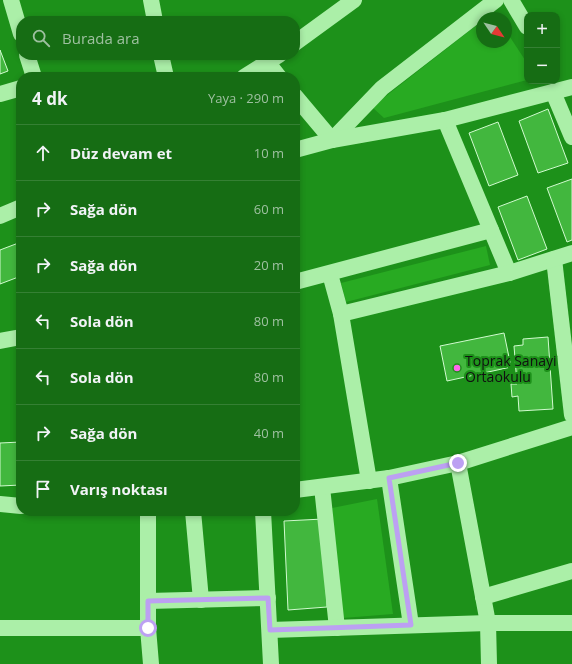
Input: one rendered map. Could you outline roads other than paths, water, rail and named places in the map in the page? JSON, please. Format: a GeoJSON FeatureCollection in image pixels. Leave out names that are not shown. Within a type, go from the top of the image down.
{"type":"FeatureCollection","features":[{"type":"Feature","properties":{"kind":"street"},"geometry":{"type":"LineString","coordinates":[[11,0],[16,17]]}},
{"type":"Feature","properties":{"kind":"street"},"geometry":{"type":"LineString","coordinates":[[151,0],[154,16]]}},
{"type":"Feature","properties":{"kind":"street"},"geometry":{"type":"LineString","coordinates":[[300,39],[354,0]]}},
{"type":"Feature","properties":{"kind":"street"},"geometry":{"type":"LineString","coordinates":[[332,140],[382,88],[496,0]]}},
{"type":"Feature","properties":{"kind":"street"},"geometry":{"type":"LineString","coordinates":[[511,0],[524,22]]}},
{"type":"Feature","properties":{"kind":"street"},"geometry":{"type":"LineString","coordinates":[[29,60],[32,72]]}},
{"type":"Feature","properties":{"kind":"street"},"geometry":{"type":"LineString","coordinates":[[162,60],[165,72]]}},
{"type":"Feature","properties":{"kind":"street"},"geometry":{"type":"LineString","coordinates":[[252,72],[271,60]]}},
{"type":"Feature","properties":{"kind":"street"},"geometry":{"type":"LineString","coordinates":[[273,60],[277,72]]}},
{"type":"Feature","properties":{"kind":"street"},"geometry":{"type":"LineString","coordinates":[[300,149],[332,140],[445,120],[562,87],[572,137]]}},
{"type":"Feature","properties":{"kind":"street"},"geometry":{"type":"LineString","coordinates":[[0,94],[16,89]]}},
{"type":"Feature","properties":{"kind":"street"},"geometry":{"type":"LineString","coordinates":[[300,102],[332,140]]}},
{"type":"Feature","properties":{"kind":"street"},"geometry":{"type":"LineString","coordinates":[[445,120],[509,273]]}},
{"type":"Feature","properties":{"kind":"street"},"geometry":{"type":"LineString","coordinates":[[0,216],[16,209]]}},
{"type":"Feature","properties":{"kind":"street"},"geometry":{"type":"LineString","coordinates":[[300,281],[491,230]]}},
{"type":"Feature","properties":{"kind":"street"},"geometry":{"type":"LineString","coordinates":[[341,314],[509,273],[572,252]]}},
{"type":"Feature","properties":{"kind":"street"},"geometry":{"type":"LineString","coordinates":[[554,259],[572,415]]}},
{"type":"Feature","properties":{"kind":"street"},"geometry":{"type":"LineString","coordinates":[[330,274],[341,314],[369,481]]}},
{"type":"Feature","properties":{"kind":"street"},"geometry":{"type":"LineString","coordinates":[[0,341],[16,338]]}},
{"type":"Feature","properties":{"kind":"street"},"geometry":{"type":"LineString","coordinates":[[300,489],[389,478],[458,463],[572,427]]}},
{"type":"Feature","properties":{"kind":"street"},"geometry":{"type":"LineString","coordinates":[[458,463],[488,622],[490,664]]}},
{"type":"Feature","properties":{"kind":"street"},"geometry":{"type":"LineString","coordinates":[[389,478],[411,625]]}},
{"type":"Feature","properties":{"kind":"street"},"geometry":{"type":"LineString","coordinates":[[322,487],[337,628]]}},
{"type":"Feature","properties":{"kind":"street"},"geometry":{"type":"LineString","coordinates":[[0,504],[16,506]]}},
{"type":"Feature","properties":{"kind":"street"},"geometry":{"type":"LineString","coordinates":[[148,516],[148,628],[152,664]]}},
{"type":"Feature","properties":{"kind":"street"},"geometry":{"type":"LineString","coordinates":[[193,516],[201,600]]}},
{"type":"Feature","properties":{"kind":"street"},"geometry":{"type":"LineString","coordinates":[[263,516],[271,664]]}},
{"type":"Feature","properties":{"kind":"street"},"geometry":{"type":"LineString","coordinates":[[483,597],[572,571]]}},
{"type":"Feature","properties":{"kind":"street"},"geometry":{"type":"LineString","coordinates":[[148,601],[268,598]]}},
{"type":"Feature","properties":{"kind":"street"},"geometry":{"type":"LineString","coordinates":[[270,630],[488,622],[572,623]]}},
{"type":"Feature","properties":{"kind":"street"},"geometry":{"type":"LineString","coordinates":[[0,628],[148,628]]}},
{"type":"Feature","properties":{"kind":"place","name":"Toprak Sanayi Ortaokulu"},"geometry":{"type":"Point","coordinates":[457,368]}}]}
